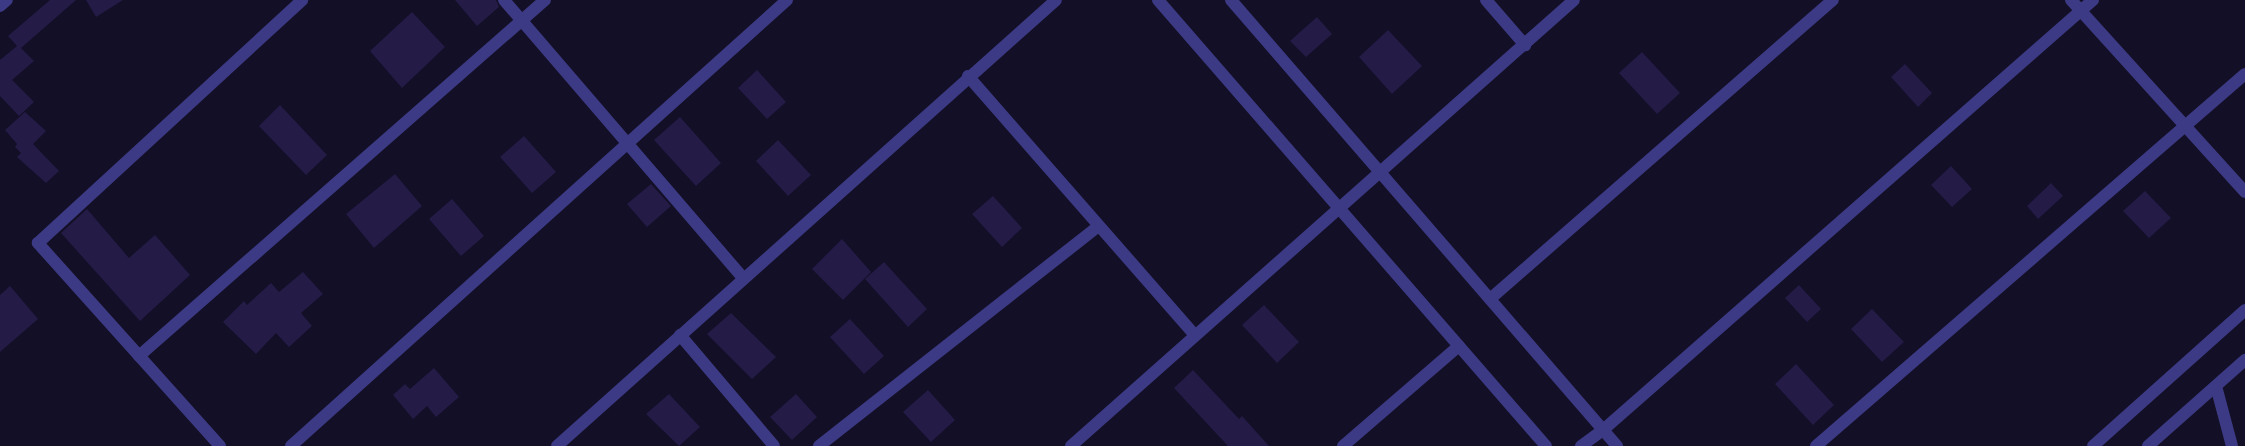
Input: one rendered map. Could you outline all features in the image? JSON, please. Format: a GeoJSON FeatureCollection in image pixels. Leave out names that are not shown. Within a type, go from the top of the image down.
{"type":"FeatureCollection","features":[{"type":"Feature","properties":{"kind":"street"},"geometry":{"type":"LineString","coordinates":[[0,6],[7,0]]}},
{"type":"Feature","properties":{"kind":"street"},"geometry":{"type":"LineString","coordinates":[[220,446],[38,243],[302,0]]}},
{"type":"Feature","properties":{"kind":"street"},"geometry":{"type":"LineString","coordinates":[[504,0],[743,278]]}},
{"type":"Feature","properties":{"kind":"street"},"geometry":{"type":"LineString","coordinates":[[139,356],[545,0]]}},
{"type":"Feature","properties":{"kind":"street"},"geometry":{"type":"LineString","coordinates":[[291,446],[628,145],[787,0]]}},
{"type":"Feature","properties":{"kind":"street"},"geometry":{"type":"LineString","coordinates":[[557,446],[968,76],[1056,0]]}},
{"type":"Feature","properties":{"kind":"street"},"geometry":{"type":"LineString","coordinates":[[1158,0],[1546,446]]}},
{"type":"Feature","properties":{"kind":"street"},"geometry":{"type":"LineString","coordinates":[[1231,0],[1617,446]]}},
{"type":"Feature","properties":{"kind":"street"},"geometry":{"type":"LineString","coordinates":[[1486,0],[1526,45]]}},
{"type":"Feature","properties":{"kind":"street"},"geometry":{"type":"LineString","coordinates":[[1071,446],[1526,45],[1574,0]]}},
{"type":"Feature","properties":{"kind":"street"},"geometry":{"type":"LineString","coordinates":[[1490,299],[1833,0]]}},
{"type":"Feature","properties":{"kind":"street"},"geometry":{"type":"LineString","coordinates":[[2071,0],[2245,192]]}},
{"type":"Feature","properties":{"kind":"street"},"geometry":{"type":"LineString","coordinates":[[1581,446],[1603,430],[2093,0]]}},
{"type":"Feature","properties":{"kind":"street"},"geometry":{"type":"LineString","coordinates":[[1816,446],[2245,74]]}},
{"type":"Feature","properties":{"kind":"street"},"geometry":{"type":"LineString","coordinates":[[968,76],[1195,335]]}},
{"type":"Feature","properties":{"kind":"street"},"geometry":{"type":"LineString","coordinates":[[819,446],[1100,226]]}},
{"type":"Feature","properties":{"kind":"street"},"geometry":{"type":"LineString","coordinates":[[2093,446],[2245,310]]}},
{"type":"Feature","properties":{"kind":"street"},"geometry":{"type":"LineString","coordinates":[[680,335],[774,446]]}},
{"type":"Feature","properties":{"kind":"street"},"geometry":{"type":"LineString","coordinates":[[1343,446],[1459,346]]}},
{"type":"Feature","properties":{"kind":"street"},"geometry":{"type":"LineString","coordinates":[[2148,446],[2245,360]]}},
{"type":"Feature","properties":{"kind":"street"},"geometry":{"type":"LineString","coordinates":[[2216,386],[2232,446]]}},
{"type":"Feature","properties":{"kind":"building"},"geometry":{"type":"Polygon","coordinates":[[[50,0],[76,0],[21,48],[34,61],[12,80],[34,102],[19,116],[0,96],[0,60],[17,46],[8,36],[50,0]]]}},
{"type":"Feature","properties":{"kind":"building"},"geometry":{"type":"Polygon","coordinates":[[[86,0],[123,0],[96,17],[86,0]]]}},
{"type":"Feature","properties":{"kind":"building"},"geometry":{"type":"Polygon","coordinates":[[[455,0],[496,0],[499,7],[477,26],[455,0]]]}},
{"type":"Feature","properties":{"kind":"building"},"geometry":{"type":"Polygon","coordinates":[[[412,12],[445,47],[402,88],[370,51],[412,12]]]}},
{"type":"Feature","properties":{"kind":"building"},"geometry":{"type":"Polygon","coordinates":[[[1317,17],[1332,34],[1306,57],[1290,41],[1317,17]]]}},
{"type":"Feature","properties":{"kind":"building"},"geometry":{"type":"Polygon","coordinates":[[[1388,30],[1422,66],[1392,94],[1359,57],[1388,30]]]}},
{"type":"Feature","properties":{"kind":"building"},"geometry":{"type":"Polygon","coordinates":[[[1642,52],[1680,93],[1657,114],[1619,73],[1642,52]]]}},
{"type":"Feature","properties":{"kind":"building"},"geometry":{"type":"Polygon","coordinates":[[[1905,64],[1932,93],[1918,107],[1891,77],[1905,64]]]}},
{"type":"Feature","properties":{"kind":"building"},"geometry":{"type":"Polygon","coordinates":[[[757,70],[786,102],[767,119],[738,88],[757,70]]]}},
{"type":"Feature","properties":{"kind":"building"},"geometry":{"type":"Polygon","coordinates":[[[280,105],[327,155],[306,175],[259,126],[280,105]]]}},
{"type":"Feature","properties":{"kind":"building"},"geometry":{"type":"Polygon","coordinates":[[[25,112],[46,131],[33,144],[59,171],[46,183],[17,157],[21,153],[15,147],[17,144],[5,130],[25,112]]]}},
{"type":"Feature","properties":{"kind":"building"},"geometry":{"type":"Polygon","coordinates":[[[680,117],[721,163],[696,186],[654,140],[680,117]]]}},
{"type":"Feature","properties":{"kind":"building"},"geometry":{"type":"Polygon","coordinates":[[[524,136],[556,172],[532,193],[500,157],[524,136]]]}},
{"type":"Feature","properties":{"kind":"building"},"geometry":{"type":"Polygon","coordinates":[[[778,140],[811,175],[788,196],[756,161],[778,140]]]}},
{"type":"Feature","properties":{"kind":"building"},"geometry":{"type":"Polygon","coordinates":[[[1951,166],[1972,189],[1952,207],[1931,185],[1951,166]]]}},
{"type":"Feature","properties":{"kind":"building"},"geometry":{"type":"Polygon","coordinates":[[[395,174],[422,206],[374,248],[346,214],[395,174]]]}},
{"type":"Feature","properties":{"kind":"building"},"geometry":{"type":"Polygon","coordinates":[[[2051,183],[2063,196],[2038,219],[2027,206],[2051,183]]]}},
{"type":"Feature","properties":{"kind":"building"},"geometry":{"type":"Polygon","coordinates":[[[651,184],[671,206],[647,227],[627,204],[651,184]]]}},
{"type":"Feature","properties":{"kind":"building"},"geometry":{"type":"Polygon","coordinates":[[[2145,191],[2171,218],[2149,238],[2123,211],[2145,191]]]}},
{"type":"Feature","properties":{"kind":"building"},"geometry":{"type":"Polygon","coordinates":[[[993,196],[1022,228],[1002,247],[972,214],[993,196]]]}},
{"type":"Feature","properties":{"kind":"building"},"geometry":{"type":"Polygon","coordinates":[[[452,199],[484,236],[461,256],[429,219],[452,199]]]}},
{"type":"Feature","properties":{"kind":"building"},"geometry":{"type":"Polygon","coordinates":[[[87,209],[129,258],[155,235],[190,275],[140,321],[61,233],[87,209]]]}},
{"type":"Feature","properties":{"kind":"building"},"geometry":{"type":"Polygon","coordinates":[[[842,239],[871,272],[843,300],[812,269],[842,239]]]}},
{"type":"Feature","properties":{"kind":"building"},"geometry":{"type":"Polygon","coordinates":[[[884,262],[927,309],[908,327],[865,279],[884,262]]]}},
{"type":"Feature","properties":{"kind":"building"},"geometry":{"type":"Polygon","coordinates":[[[303,272],[323,294],[301,313],[312,326],[289,347],[276,333],[256,354],[223,322],[244,301],[247,305],[271,283],[279,292],[303,272]]]}},
{"type":"Feature","properties":{"kind":"building"},"geometry":{"type":"Polygon","coordinates":[[[1799,285],[1821,309],[1807,322],[1785,298],[1799,285]]]}},
{"type":"Feature","properties":{"kind":"building"},"geometry":{"type":"Polygon","coordinates":[[[10,286],[38,319],[0,352],[0,295],[10,286]]]}},
{"type":"Feature","properties":{"kind":"building"},"geometry":{"type":"Polygon","coordinates":[[[1264,305],[1299,342],[1277,363],[1242,325],[1264,305]]]}},
{"type":"Feature","properties":{"kind":"building"},"geometry":{"type":"Polygon","coordinates":[[[1872,309],[1904,342],[1882,362],[1851,329],[1872,309]]]}},
{"type":"Feature","properties":{"kind":"building"},"geometry":{"type":"Polygon","coordinates":[[[731,313],[776,357],[752,379],[707,334],[731,313]]]}},
{"type":"Feature","properties":{"kind":"building"},"geometry":{"type":"Polygon","coordinates":[[[850,319],[884,356],[864,374],[830,337],[850,319]]]}},
{"type":"Feature","properties":{"kind":"building"},"geometry":{"type":"Polygon","coordinates":[[[1796,364],[1834,405],[1813,425],[1775,384],[1796,364]]]}},
{"type":"Feature","properties":{"kind":"building"},"geometry":{"type":"Polygon","coordinates":[[[434,368],[459,397],[436,417],[427,406],[413,419],[393,395],[405,384],[410,389],[434,368]]]}},
{"type":"Feature","properties":{"kind":"building"},"geometry":{"type":"Polygon","coordinates":[[[1193,370],[1239,419],[1242,416],[1269,446],[1228,446],[1174,388],[1193,370]]]}},
{"type":"Feature","properties":{"kind":"building"},"geometry":{"type":"Polygon","coordinates":[[[928,390],[955,420],[931,442],[903,412],[928,390]]]}},
{"type":"Feature","properties":{"kind":"building"},"geometry":{"type":"Polygon","coordinates":[[[669,394],[700,427],[679,446],[646,414],[669,394]]]}},
{"type":"Feature","properties":{"kind":"building"},"geometry":{"type":"Polygon","coordinates":[[[796,394],[817,417],[792,440],[770,417],[796,394]]]}}]}
